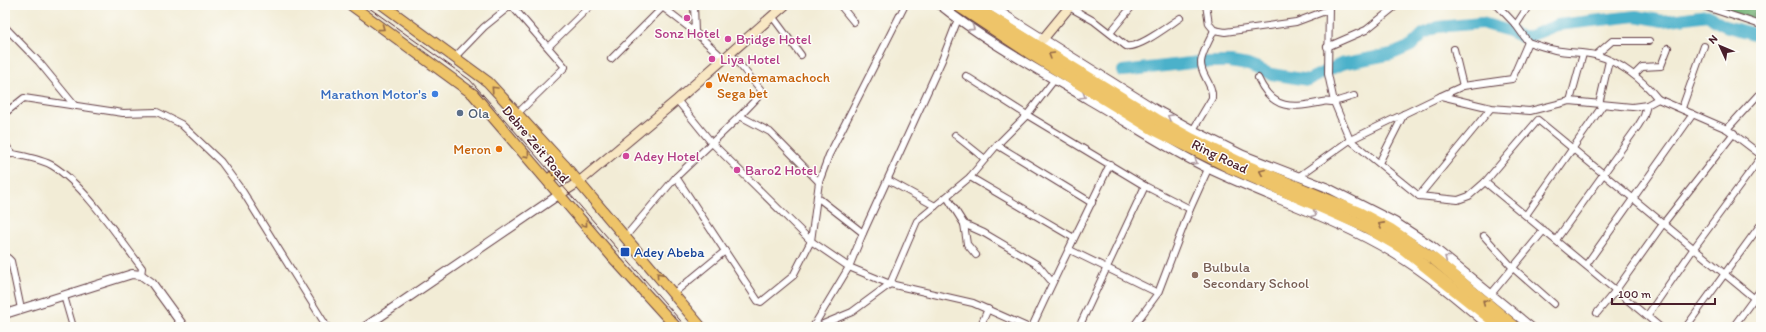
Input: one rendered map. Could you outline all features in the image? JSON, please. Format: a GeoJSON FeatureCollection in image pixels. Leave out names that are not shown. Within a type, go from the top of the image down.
{"type":"FeatureCollection","features":[{"type":"Feature","properties":{"kind":"highway","name":"Ring Road"},"geometry":{"type":"LineString","coordinates":[[957,5],[1021,48],[1153,129],[1231,168],[1366,227],[1396,244],[1428,267],[1501,327]]}},
{"type":"Feature","properties":{"kind":"highway","name":"Ring Road"},"geometry":{"type":"LineString","coordinates":[[972,5],[1030,42],[1192,139],[1245,165],[1360,213],[1390,229],[1435,260],[1515,327]]}},
{"type":"Feature","properties":{"kind":"main road","name":"Debre Zeit Road"},"geometry":{"type":"LineString","coordinates":[[351,5],[468,89],[484,105],[616,261],[676,327]]}},
{"type":"Feature","properties":{"kind":"main road","name":"Debre Zeit Road"},"geometry":{"type":"LineString","coordinates":[[383,5],[488,82],[579,182],[674,293],[701,327]]}},
{"type":"Feature","properties":{"kind":"main road"},"geometry":{"type":"LineString","coordinates":[[560,194],[579,182],[677,100],[785,5]]}},
{"type":"Feature","properties":{"kind":"main road"},"geometry":{"type":"LineString","coordinates":[[1043,39],[1070,6]]}},
{"type":"Feature","properties":{"kind":"main road"},"geometry":{"type":"LineString","coordinates":[[548,180],[565,166]]}},
{"type":"Feature","properties":{"kind":"street"},"geometry":{"type":"LineString","coordinates":[[455,57],[510,5],[565,67],[564,70],[517,114]]}},
{"type":"Feature","properties":{"kind":"street"},"geometry":{"type":"LineString","coordinates":[[548,47],[591,5]]}},
{"type":"Feature","properties":{"kind":"street"},"geometry":{"type":"LineString","coordinates":[[694,5],[696,32]]}},
{"type":"Feature","properties":{"kind":"street"},"geometry":{"type":"LineString","coordinates":[[840,5],[854,22]]}},
{"type":"Feature","properties":{"kind":"street"},"geometry":{"type":"LineString","coordinates":[[676,177],[759,302],[794,276],[811,241],[819,182],[829,155],[905,5]]}},
{"type":"Feature","properties":{"kind":"street","name":"Ring Road"},"geometry":{"type":"LineString","coordinates":[[940,5],[958,19],[1055,79],[1208,169],[1337,224],[1392,252],[1436,282],[1490,327]]}},
{"type":"Feature","properties":{"kind":"street","name":"Ring Road"},"geometry":{"type":"LineString","coordinates":[[989,5],[1155,109],[1193,130],[1243,155],[1328,188],[1396,222],[1432,246],[1492,293],[1531,327]]}},
{"type":"Feature","properties":{"kind":"street"},"geometry":{"type":"LineString","coordinates":[[1110,33],[1133,5]]}},
{"type":"Feature","properties":{"kind":"street"},"geometry":{"type":"LineString","coordinates":[[1206,5],[1209,24],[1214,30],[1233,32],[1296,22],[1328,8],[1328,74],[1334,102],[1350,140],[1419,196],[1464,199],[1485,182],[1538,120]]}},
{"type":"Feature","properties":{"kind":"street"},"geometry":{"type":"LineString","coordinates":[[1327,47],[1366,30],[1397,5]]}},
{"type":"Feature","properties":{"kind":"street"},"geometry":{"type":"LineString","coordinates":[[1497,5],[1523,33],[1528,41],[1555,50],[1596,55],[1609,61],[1634,75],[1651,90],[1658,99],[1682,108],[1727,129],[1734,133],[1761,156],[1647,316]]}},
{"type":"Feature","properties":{"kind":"street"},"geometry":{"type":"LineString","coordinates":[[1516,25],[1529,5]]}},
{"type":"Feature","properties":{"kind":"street"},"geometry":{"type":"LineString","coordinates":[[1700,5],[1761,25]]}},
{"type":"Feature","properties":{"kind":"street"},"geometry":{"type":"LineString","coordinates":[[611,59],[661,6],[727,56],[761,90],[761,94],[740,116],[676,177],[625,237]]}},
{"type":"Feature","properties":{"kind":"street"},"geometry":{"type":"LineString","coordinates":[[1070,6],[1130,46],[1148,38],[1180,18]]}},
{"type":"Feature","properties":{"kind":"street"},"geometry":{"type":"LineString","coordinates":[[772,16],[801,55]]}},
{"type":"Feature","properties":{"kind":"street"},"geometry":{"type":"LineString","coordinates":[[813,327],[849,267],[942,60],[958,19]]}},
{"type":"Feature","properties":{"kind":"street"},"geometry":{"type":"LineString","coordinates":[[5,27],[39,62],[75,106]]}},
{"type":"Feature","properties":{"kind":"street"},"geometry":{"type":"LineString","coordinates":[[1193,130],[1212,98],[1213,93],[1203,72],[1201,62],[1214,30]]}},
{"type":"Feature","properties":{"kind":"street"},"geometry":{"type":"LineString","coordinates":[[1298,177],[1350,140],[1441,96],[1463,86],[1508,81],[1512,79],[1528,41]]}},
{"type":"Feature","properties":{"kind":"street"},"geometry":{"type":"LineString","coordinates":[[1596,55],[1612,41],[1649,41]]}},
{"type":"Feature","properties":{"kind":"street"},"geometry":{"type":"LineString","coordinates":[[1682,108],[1704,46]]}},
{"type":"Feature","properties":{"kind":"street"},"geometry":{"type":"LineString","coordinates":[[1634,75],[1642,67],[1661,66],[1668,48]]}},
{"type":"Feature","properties":{"kind":"street"},"geometry":{"type":"LineString","coordinates":[[1454,49],[1463,86]]}},
{"type":"Feature","properties":{"kind":"street"},"geometry":{"type":"LineString","coordinates":[[1570,102],[1582,54]]}},
{"type":"Feature","properties":{"kind":"street"},"geometry":{"type":"LineString","coordinates":[[1526,215],[1573,150],[1601,104],[1609,61]]}},
{"type":"Feature","properties":{"kind":"street"},"geometry":{"type":"LineString","coordinates":[[966,76],[1145,186],[1190,210]]}},
{"type":"Feature","properties":{"kind":"street"},"geometry":{"type":"LineString","coordinates":[[1258,78],[1269,96],[1277,102],[1288,106],[1303,106],[1326,101],[1334,102],[1354,96]]}},
{"type":"Feature","properties":{"kind":"street"},"geometry":{"type":"LineString","coordinates":[[816,327],[852,312],[890,284],[917,221],[970,177],[997,145],[1028,115],[1055,79]]}},
{"type":"Feature","properties":{"kind":"street"},"geometry":{"type":"LineString","coordinates":[[1727,129],[1758,95]]}},
{"type":"Feature","properties":{"kind":"street"},"geometry":{"type":"LineString","coordinates":[[1441,96],[1491,108],[1530,111],[1570,102],[1632,107],[1647,104],[1658,99]]}},
{"type":"Feature","properties":{"kind":"street"},"geometry":{"type":"LineString","coordinates":[[5,113],[24,98],[123,113],[157,112],[181,124],[220,162],[242,192],[327,327]]}},
{"type":"Feature","properties":{"kind":"street"},"geometry":{"type":"LineString","coordinates":[[677,100],[711,142],[811,241],[849,267],[890,284],[973,303],[1027,327]]}},
{"type":"Feature","properties":{"kind":"street"},"geometry":{"type":"LineString","coordinates":[[1556,240],[1638,126],[1644,116],[1647,104]]}},
{"type":"Feature","properties":{"kind":"street"},"geometry":{"type":"LineString","coordinates":[[1419,196],[1491,108]]}},
{"type":"Feature","properties":{"kind":"street"},"geometry":{"type":"LineString","coordinates":[[1530,111],[1538,120],[1573,150],[1761,304]]}},
{"type":"Feature","properties":{"kind":"street"},"geometry":{"type":"LineString","coordinates":[[1378,163],[1404,114]]}},
{"type":"Feature","properties":{"kind":"street"},"geometry":{"type":"LineString","coordinates":[[1586,265],[1634,200],[1694,114]]}},
{"type":"Feature","properties":{"kind":"street"},"geometry":{"type":"LineString","coordinates":[[740,116],[770,132],[819,182]]}},
{"type":"Feature","properties":{"kind":"street"},"geometry":{"type":"LineString","coordinates":[[1598,313],[1663,224],[1734,133]]}},
{"type":"Feature","properties":{"kind":"street"},"geometry":{"type":"LineString","coordinates":[[955,135],[985,159]]}},
{"type":"Feature","properties":{"kind":"street"},"geometry":{"type":"LineString","coordinates":[[5,144],[8,153],[52,165],[82,191],[142,268],[141,275]]}},
{"type":"Feature","properties":{"kind":"street"},"geometry":{"type":"LineString","coordinates":[[997,145],[1092,202]]}},
{"type":"Feature","properties":{"kind":"street"},"geometry":{"type":"LineString","coordinates":[[1032,327],[1052,282],[1070,250],[1074,238],[1110,164]]}},
{"type":"Feature","properties":{"kind":"street"},"geometry":{"type":"LineString","coordinates":[[1133,327],[1158,293],[1190,210],[1208,169]]}},
{"type":"Feature","properties":{"kind":"street"},"geometry":{"type":"LineString","coordinates":[[970,177],[1074,238]]}},
{"type":"Feature","properties":{"kind":"street"},"geometry":{"type":"LineString","coordinates":[[888,180],[935,206]]}},
{"type":"Feature","properties":{"kind":"street"},"geometry":{"type":"LineString","coordinates":[[1485,182],[1660,327]]}},
{"type":"Feature","properties":{"kind":"street"},"geometry":{"type":"LineString","coordinates":[[1079,327],[1145,186]]}},
{"type":"Feature","properties":{"kind":"street"},"geometry":{"type":"LineString","coordinates":[[366,327],[560,194]]}},
{"type":"Feature","properties":{"kind":"street"},"geometry":{"type":"LineString","coordinates":[[817,196],[863,233]]}},
{"type":"Feature","properties":{"kind":"street"},"geometry":{"type":"LineString","coordinates":[[947,197],[964,224],[967,244],[976,255]]}},
{"type":"Feature","properties":{"kind":"street"},"geometry":{"type":"LineString","coordinates":[[964,224],[984,233],[1038,265],[1052,282]]}},
{"type":"Feature","properties":{"kind":"street"},"geometry":{"type":"LineString","coordinates":[[1686,327],[1761,224]]}},
{"type":"Feature","properties":{"kind":"street"},"geometry":{"type":"LineString","coordinates":[[1492,293],[1544,230]]}},
{"type":"Feature","properties":{"kind":"street"},"geometry":{"type":"LineString","coordinates":[[1484,236],[1513,268],[1554,304]]}},
{"type":"Feature","properties":{"kind":"street"},"geometry":{"type":"LineString","coordinates":[[1070,250],[1158,293]]}},
{"type":"Feature","properties":{"kind":"street"},"geometry":{"type":"LineString","coordinates":[[674,293],[725,251]]}},
{"type":"Feature","properties":{"kind":"street"},"geometry":{"type":"LineString","coordinates":[[5,258],[8,258],[11,261],[21,309]]}},
{"type":"Feature","properties":{"kind":"street"},"geometry":{"type":"LineString","coordinates":[[5,314],[126,275],[141,275],[152,283],[184,327]]}},
{"type":"Feature","properties":{"kind":"street"},"geometry":{"type":"LineString","coordinates":[[1733,327],[1761,288]]}},
{"type":"Feature","properties":{"kind":"street"},"geometry":{"type":"LineString","coordinates":[[64,296],[73,327]]}},
{"type":"Feature","properties":{"kind":"street"},"geometry":{"type":"LineString","coordinates":[[980,327],[988,309]]}},
{"type":"Feature","properties":{"kind":"green space"},"geometry":{"type":"Polygon","coordinates":[[[1706,5],[1761,5],[1761,28],[1706,5]]]}},
{"type":"Feature","properties":{"kind":"waterway"},"geometry":{"type":"LineString","coordinates":[[1123,71],[1199,62],[1230,62],[1248,65],[1271,74],[1308,80],[1341,64],[1392,54],[1411,46],[1423,34],[1437,27],[1482,23],[1506,30],[1525,38],[1557,25],[1636,16],[1663,21],[1708,15],[1728,27],[1761,37]]}},
{"type":"Feature","properties":{"kind":"tram line"},"geometry":{"type":"LineString","coordinates":[[365,5],[470,80],[686,327]]}},
{"type":"Feature","properties":{"kind":"place","name":"Sonz Hotel"},"geometry":{"type":"Point","coordinates":[687,18]}},
{"type":"Feature","properties":{"kind":"place","name":"Bridge Hotel"},"geometry":{"type":"Point","coordinates":[728,39]}},
{"type":"Feature","properties":{"kind":"place","name":"Liya Hotel"},"geometry":{"type":"Point","coordinates":[712,59]}},
{"type":"Feature","properties":{"kind":"place","name":"Wendemamachoch Sega bet"},"geometry":{"type":"Point","coordinates":[709,85]}},
{"type":"Feature","properties":{"kind":"place","name":"Marathon Motor's"},"geometry":{"type":"Point","coordinates":[435,94]}},
{"type":"Feature","properties":{"kind":"place","name":"Ola"},"geometry":{"type":"Point","coordinates":[460,113]}},
{"type":"Feature","properties":{"kind":"place","name":"Meron"},"geometry":{"type":"Point","coordinates":[499,149]}},
{"type":"Feature","properties":{"kind":"place","name":"Adey Hotel"},"geometry":{"type":"Point","coordinates":[626,156]}},
{"type":"Feature","properties":{"kind":"place","name":"Baro2 Hotel"},"geometry":{"type":"Point","coordinates":[737,170]}},
{"type":"Feature","properties":{"kind":"place","name":"Adey Abeba"},"geometry":{"type":"Point","coordinates":[625,252]}},
{"type":"Feature","properties":{"kind":"place","name":"Bulbula Secondary School"},"geometry":{"type":"Point","coordinates":[1195,275]}}]}
